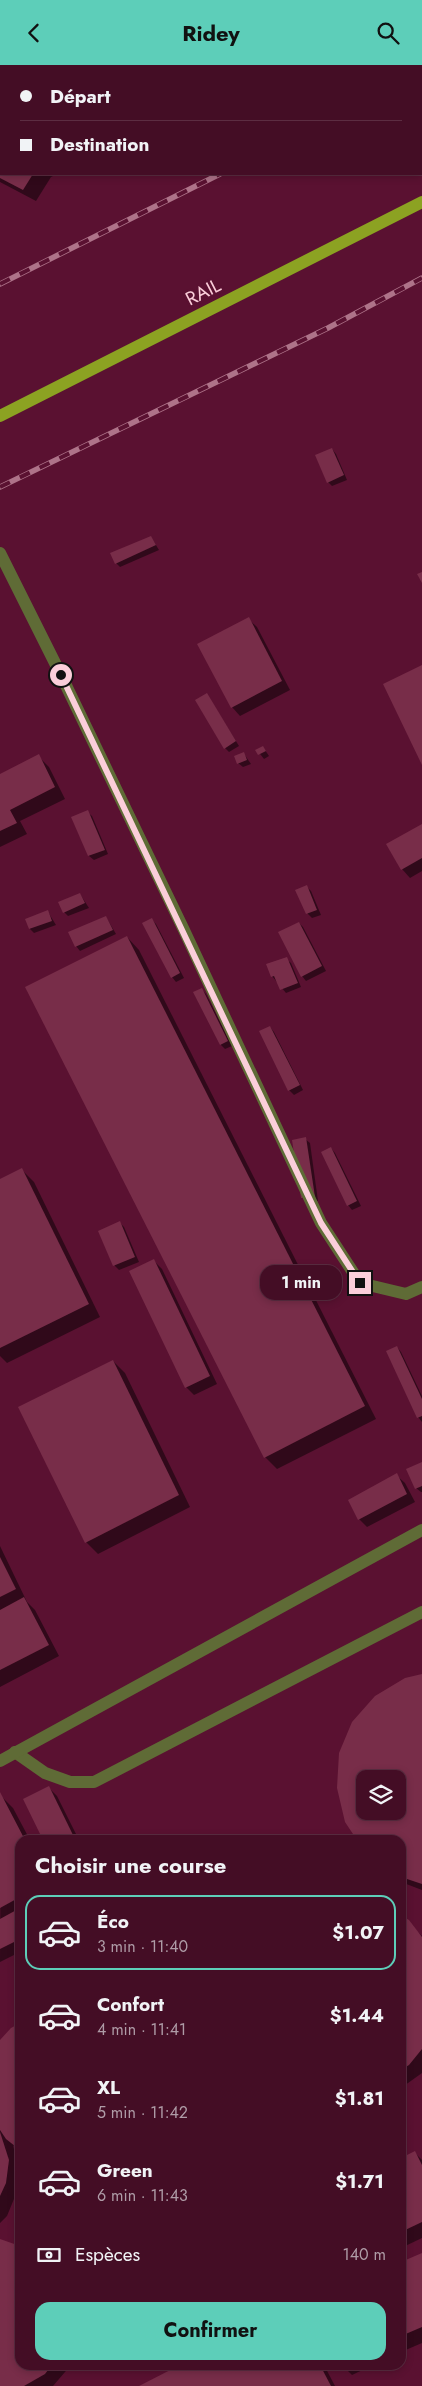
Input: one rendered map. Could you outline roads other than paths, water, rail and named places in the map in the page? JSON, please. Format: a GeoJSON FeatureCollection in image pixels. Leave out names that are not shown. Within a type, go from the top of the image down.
{"type":"FeatureCollection","features":[{"type":"Feature","properties":{"kind":"main road","name":"RAIL"},"geometry":{"type":"LineString","coordinates":[[0,416],[422,202]]}},
{"type":"Feature","properties":{"kind":"lane"},"geometry":{"type":"LineString","coordinates":[[0,553],[170,901],[321,1223],[360,1283],[406,1294],[422,1287]]}},
{"type":"Feature","properties":{"kind":"lane"},"geometry":{"type":"LineString","coordinates":[[0,1761],[422,1530]]}},
{"type":"Feature","properties":{"kind":"lane"},"geometry":{"type":"LineString","coordinates":[[15,1752],[45,1773],[70,1783],[94,1782],[422,1613]]}},
{"type":"Feature","properties":{"kind":"railway"},"geometry":{"type":"LineString","coordinates":[[0,284],[218,175]]}},
{"type":"Feature","properties":{"kind":"railway"},"geometry":{"type":"LineString","coordinates":[[0,487],[328,328],[422,278]]}}]}
